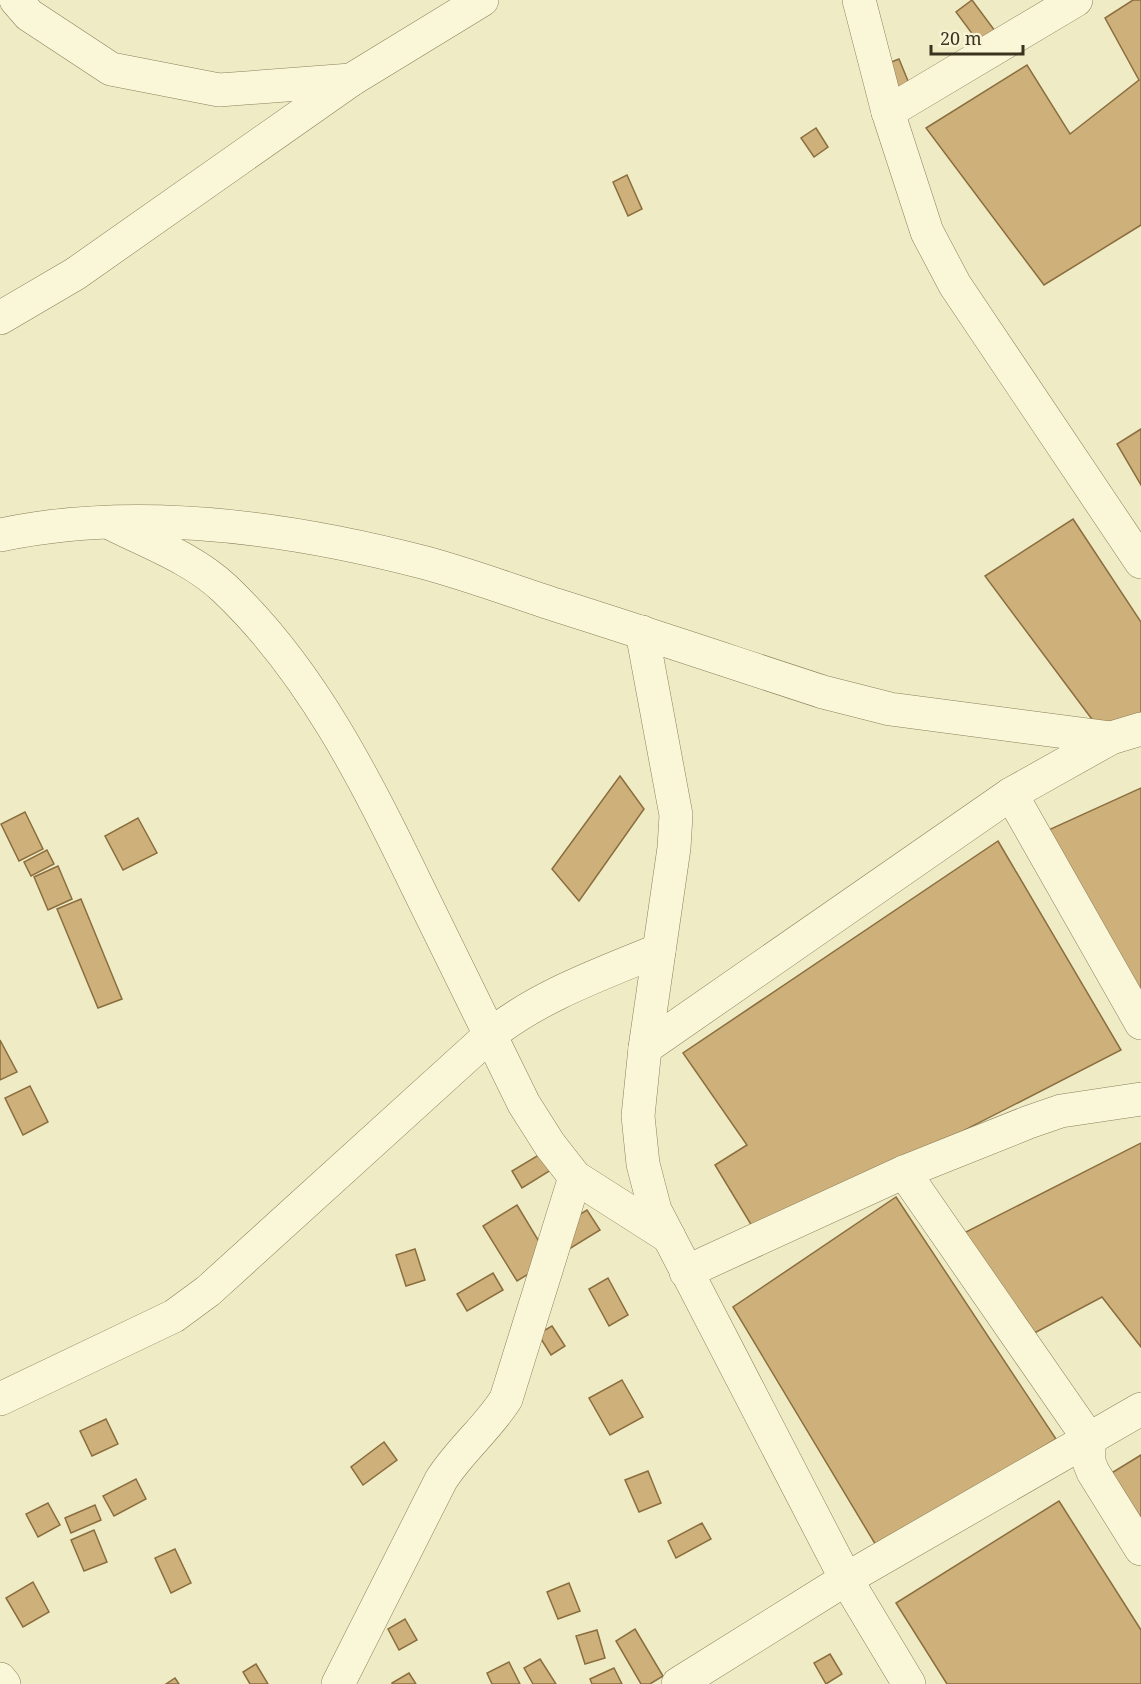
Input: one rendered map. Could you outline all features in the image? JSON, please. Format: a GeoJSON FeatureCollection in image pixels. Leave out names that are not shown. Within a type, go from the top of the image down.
{"type":"FeatureCollection","features":[{"type":"Feature","properties":{"kind":"street"},"geometry":{"type":"LineString","coordinates":[[16,0],[29,15],[111,69],[219,90],[351,80]]}},
{"type":"Feature","properties":{"kind":"street"},"geometry":{"type":"LineString","coordinates":[[0,318],[75,274],[351,80],[482,0]]}},
{"type":"Feature","properties":{"kind":"street"},"geometry":{"type":"LineString","coordinates":[[859,0],[888,112],[927,232],[955,285],[1141,562]]}},
{"type":"Feature","properties":{"kind":"street"},"geometry":{"type":"LineString","coordinates":[[888,112],[1076,0]]}},
{"type":"Feature","properties":{"kind":"street"},"geometry":{"type":"LineString","coordinates":[[107,522],[192,563],[223,587],[259,625],[301,677],[369,787],[524,1104],[550,1145],[575,1177],[669,1237]]}},
{"type":"Feature","properties":{"kind":"street"},"geometry":{"type":"LineString","coordinates":[[0,535],[41,526],[107,522],[179,523],[299,536],[426,563],[824,692],[890,709],[1126,734]]}},
{"type":"Feature","properties":{"kind":"street"},"geometry":{"type":"LineString","coordinates":[[642,632],[676,815],[638,1116],[644,1164],[655,1210],[846,1579],[909,1684]]}},
{"type":"Feature","properties":{"kind":"street"},"geometry":{"type":"LineString","coordinates":[[645,1048],[1011,794],[1126,734]]}},
{"type":"Feature","properties":{"kind":"street"},"geometry":{"type":"LineString","coordinates":[[1011,794],[1141,1023]]}},
{"type":"Feature","properties":{"kind":"street"},"geometry":{"type":"LineString","coordinates":[[0,1399],[174,1316],[208,1291],[490,1035],[519,1012],[554,994],[659,950]]}},
{"type":"Feature","properties":{"kind":"street"},"geometry":{"type":"LineString","coordinates":[[686,1272],[904,1172],[1061,1111],[1141,1099]]}},
{"type":"Feature","properties":{"kind":"street"},"geometry":{"type":"LineString","coordinates":[[904,1172],[1089,1439],[1089,1462],[1093,1472],[1141,1549]]}},
{"type":"Feature","properties":{"kind":"street"},"geometry":{"type":"LineString","coordinates":[[338,1684],[441,1480],[457,1455],[490,1424],[506,1399],[575,1177]]}},
{"type":"Feature","properties":{"kind":"street"},"geometry":{"type":"LineString","coordinates":[[678,1684],[846,1579],[1141,1409]]}},
{"type":"Feature","properties":{"kind":"street"},"geometry":{"type":"LineString","coordinates":[[0,1679],[4,1684]]}},
{"type":"Feature","properties":{"kind":"building"},"geometry":{"type":"Polygon","coordinates":[[[972,0],[1001,39],[985,51],[956,12],[972,0]]]}},
{"type":"Feature","properties":{"kind":"building"},"geometry":{"type":"Polygon","coordinates":[[[1133,0],[1141,0],[1141,225],[1044,285],[926,128],[1027,65],[1070,134],[1139,80],[1105,18],[1133,0]]]}},
{"type":"Feature","properties":{"kind":"building"},"geometry":{"type":"Polygon","coordinates":[[[899,59],[913,93],[895,100],[881,66],[899,59]]]}},
{"type":"Feature","properties":{"kind":"building"},"geometry":{"type":"Polygon","coordinates":[[[816,128],[828,147],[814,157],[801,138],[816,128]]]}},
{"type":"Feature","properties":{"kind":"building"},"geometry":{"type":"Polygon","coordinates":[[[627,175],[642,209],[628,216],[613,182],[627,175]]]}},
{"type":"Feature","properties":{"kind":"building"},"geometry":{"type":"Polygon","coordinates":[[[1141,429],[1141,485],[1117,444],[1141,429]]]}},
{"type":"Feature","properties":{"kind":"building"},"geometry":{"type":"Polygon","coordinates":[[[1073,519],[1141,622],[1141,726],[1109,742],[985,576],[1073,519]]]}},
{"type":"Feature","properties":{"kind":"building"},"geometry":{"type":"Polygon","coordinates":[[[620,776],[644,809],[579,901],[552,869],[620,776]]]}},
{"type":"Feature","properties":{"kind":"building"},"geometry":{"type":"Polygon","coordinates":[[[1141,788],[1141,1038],[1044,832],[1141,788]]]}},
{"type":"Feature","properties":{"kind":"building"},"geometry":{"type":"Polygon","coordinates":[[[25,812],[43,849],[19,861],[1,824],[25,812]]]}},
{"type":"Feature","properties":{"kind":"building"},"geometry":{"type":"Polygon","coordinates":[[[138,818],[157,853],[123,870],[105,836],[138,818]]]}},
{"type":"Feature","properties":{"kind":"building"},"geometry":{"type":"Polygon","coordinates":[[[998,841],[1121,1050],[758,1236],[715,1165],[747,1145],[683,1053],[998,841]]]}},
{"type":"Feature","properties":{"kind":"building"},"geometry":{"type":"Polygon","coordinates":[[[47,850],[54,864],[31,876],[24,862],[47,850]]]}},
{"type":"Feature","properties":{"kind":"building"},"geometry":{"type":"Polygon","coordinates":[[[58,866],[72,899],[48,910],[34,877],[58,866]]]}},
{"type":"Feature","properties":{"kind":"building"},"geometry":{"type":"Polygon","coordinates":[[[81,899],[122,999],[98,1008],[57,909],[81,899]]]}},
{"type":"Feature","properties":{"kind":"building"},"geometry":{"type":"Polygon","coordinates":[[[0,1040],[17,1072],[0,1080],[0,1040]]]}},
{"type":"Feature","properties":{"kind":"building"},"geometry":{"type":"Polygon","coordinates":[[[30,1086],[48,1122],[23,1135],[5,1098],[30,1086]]]}},
{"type":"Feature","properties":{"kind":"building"},"geometry":{"type":"Polygon","coordinates":[[[1141,1143],[1141,1347],[1102,1297],[1025,1338],[960,1235],[1141,1143]]]}},
{"type":"Feature","properties":{"kind":"building"},"geometry":{"type":"Polygon","coordinates":[[[542,1153],[551,1170],[522,1188],[512,1171],[542,1153]]]}},
{"type":"Feature","properties":{"kind":"building"},"geometry":{"type":"Polygon","coordinates":[[[896,1197],[1056,1439],[877,1547],[733,1307],[896,1197]]]}},
{"type":"Feature","properties":{"kind":"building"},"geometry":{"type":"Polygon","coordinates":[[[517,1205],[538,1240],[587,1210],[600,1230],[517,1281],[483,1226],[517,1205]]]}},
{"type":"Feature","properties":{"kind":"building"},"geometry":{"type":"Polygon","coordinates":[[[415,1249],[425,1280],[406,1286],[396,1255],[415,1249]]]}},
{"type":"Feature","properties":{"kind":"building"},"geometry":{"type":"Polygon","coordinates":[[[493,1273],[503,1290],[467,1311],[457,1294],[493,1273]]]}},
{"type":"Feature","properties":{"kind":"building"},"geometry":{"type":"Polygon","coordinates":[[[608,1278],[628,1315],[609,1326],[589,1289],[608,1278]]]}},
{"type":"Feature","properties":{"kind":"building"},"geometry":{"type":"Polygon","coordinates":[[[552,1326],[565,1346],[551,1355],[538,1334],[552,1326]]]}},
{"type":"Feature","properties":{"kind":"building"},"geometry":{"type":"Polygon","coordinates":[[[622,1380],[643,1417],[610,1435],[589,1398],[622,1380]]]}},
{"type":"Feature","properties":{"kind":"building"},"geometry":{"type":"Polygon","coordinates":[[[106,1419],[118,1444],[92,1456],[80,1431],[106,1419]]]}},
{"type":"Feature","properties":{"kind":"building"},"geometry":{"type":"Polygon","coordinates":[[[384,1442],[397,1460],[363,1485],[351,1467],[384,1442]]]}},
{"type":"Feature","properties":{"kind":"building"},"geometry":{"type":"Polygon","coordinates":[[[1141,1455],[1141,1537],[1105,1477],[1141,1455]]]}},
{"type":"Feature","properties":{"kind":"building"},"geometry":{"type":"Polygon","coordinates":[[[648,1471],[661,1503],[639,1512],[625,1480],[648,1471]]]}},
{"type":"Feature","properties":{"kind":"building"},"geometry":{"type":"Polygon","coordinates":[[[136,1479],[146,1499],[114,1516],[103,1496],[136,1479]]]}},
{"type":"Feature","properties":{"kind":"building"},"geometry":{"type":"Polygon","coordinates":[[[1059,1501],[1141,1630],[1141,1684],[947,1684],[896,1603],[1059,1501]]]}},
{"type":"Feature","properties":{"kind":"building"},"geometry":{"type":"Polygon","coordinates":[[[48,1503],[60,1525],[38,1537],[26,1514],[48,1503]]]}},
{"type":"Feature","properties":{"kind":"building"},"geometry":{"type":"Polygon","coordinates":[[[95,1505],[101,1520],[71,1533],[65,1518],[95,1505]]]}},
{"type":"Feature","properties":{"kind":"building"},"geometry":{"type":"Polygon","coordinates":[[[702,1523],[711,1539],[676,1558],[668,1541],[702,1523]]]}},
{"type":"Feature","properties":{"kind":"building"},"geometry":{"type":"Polygon","coordinates":[[[94,1530],[107,1562],[84,1571],[71,1540],[94,1530]]]}},
{"type":"Feature","properties":{"kind":"building"},"geometry":{"type":"Polygon","coordinates":[[[175,1549],[191,1583],[171,1593],[155,1558],[175,1549]]]}},
{"type":"Feature","properties":{"kind":"building"},"geometry":{"type":"Polygon","coordinates":[[[33,1582],[49,1612],[23,1627],[6,1598],[33,1582]]]}},
{"type":"Feature","properties":{"kind":"building"},"geometry":{"type":"Polygon","coordinates":[[[569,1583],[580,1611],[558,1619],[547,1592],[569,1583]]]}},
{"type":"Feature","properties":{"kind":"building"},"geometry":{"type":"Polygon","coordinates":[[[405,1619],[417,1640],[399,1650],[388,1629],[405,1619]]]}},
{"type":"Feature","properties":{"kind":"building"},"geometry":{"type":"Polygon","coordinates":[[[635,1629],[663,1676],[650,1684],[641,1684],[616,1641],[635,1629]]]}},
{"type":"Feature","properties":{"kind":"building"},"geometry":{"type":"Polygon","coordinates":[[[597,1630],[605,1658],[585,1664],[576,1636],[597,1630]]]}},
{"type":"Feature","properties":{"kind":"building"},"geometry":{"type":"Polygon","coordinates":[[[830,1654],[842,1674],[826,1684],[814,1663],[830,1654]]]}},
{"type":"Feature","properties":{"kind":"building"},"geometry":{"type":"Polygon","coordinates":[[[540,1659],[556,1684],[533,1684],[524,1668],[540,1659]]]}},
{"type":"Feature","properties":{"kind":"building"},"geometry":{"type":"Polygon","coordinates":[[[509,1662],[520,1684],[492,1684],[487,1673],[509,1662]]]}},
{"type":"Feature","properties":{"kind":"building"},"geometry":{"type":"Polygon","coordinates":[[[256,1664],[268,1684],[250,1684],[243,1672],[256,1664]]]}},
{"type":"Feature","properties":{"kind":"building"},"geometry":{"type":"Polygon","coordinates":[[[614,1668],[622,1684],[592,1684],[590,1679],[614,1668]]]}},
{"type":"Feature","properties":{"kind":"building"},"geometry":{"type":"Polygon","coordinates":[[[409,1673],[416,1684],[392,1684],[392,1683],[409,1673]]]}},
{"type":"Feature","properties":{"kind":"building"},"geometry":{"type":"Polygon","coordinates":[[[175,1678],[179,1684],[166,1684],[175,1678]]]}}]}
